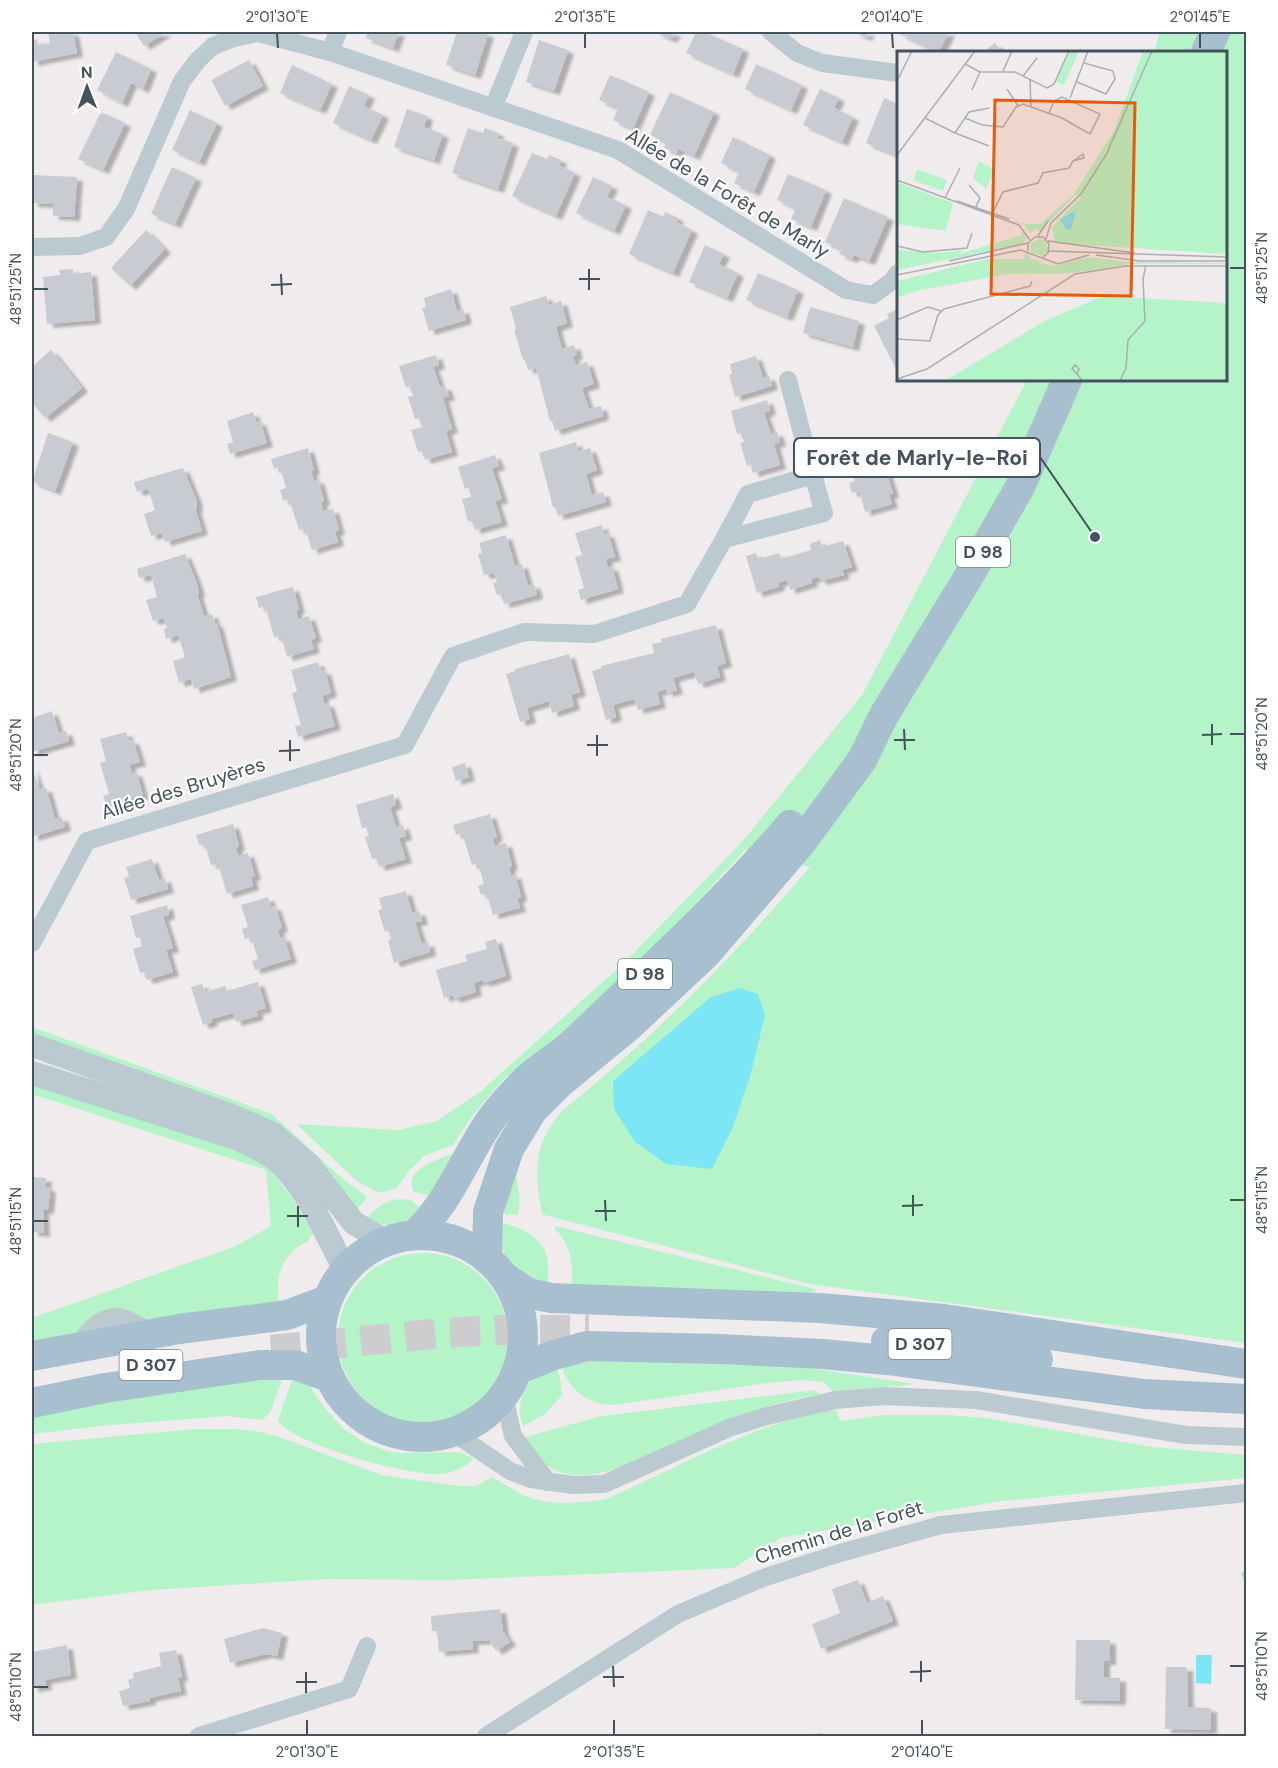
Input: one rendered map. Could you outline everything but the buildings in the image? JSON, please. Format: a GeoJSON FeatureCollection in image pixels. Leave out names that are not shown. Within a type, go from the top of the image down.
{"type":"FeatureCollection","features":[{"type":"Feature","properties":{"kind":"main road"},"geometry":{"type":"LineString","coordinates":[[1206,51],[1215,32]]}},
{"type":"Feature","properties":{"kind":"main road","name":"D 98"},"geometry":{"type":"LineString","coordinates":[[487,1257],[488,1212],[509,1149],[532,1111],[560,1083],[628,1027],[706,954],[801,843],[862,760],[884,715],[1020,487],[1067,381]]}},
{"type":"Feature","properties":{"kind":"main road","name":"D 98"},"geometry":{"type":"LineString","coordinates":[[414,1235],[444,1201],[491,1119],[505,1101],[522,1083],[562,1053],[756,864],[884,715]]}},
{"type":"Feature","properties":{"kind":"main road"},"geometry":{"type":"LineString","coordinates":[[507,1279],[520,1308],[524,1338],[519,1369],[504,1397],[482,1419],[454,1433],[433,1437],[411,1437],[390,1433],[371,1424],[339,1395],[329,1377],[321,1352],[321,1325],[327,1300],[334,1284],[357,1258],[385,1242],[414,1235],[440,1236],[465,1244],[487,1257],[507,1279],[528,1293],[551,1298],[820,1308],[944,1319],[1246,1364]]}},
{"type":"Feature","properties":{"kind":"main road"},"geometry":{"type":"LineString","coordinates":[[32,1356],[152,1334],[287,1315],[327,1300]]}},
{"type":"Feature","properties":{"kind":"main road","name":"D 307"},"geometry":{"type":"LineString","coordinates":[[1246,1377],[976,1341],[894,1333],[775,1324],[589,1324],[805,1335],[952,1347],[1195,1383],[1246,1398]]}},
{"type":"Feature","properties":{"kind":"main road","name":"D 307"},"geometry":{"type":"LineString","coordinates":[[32,1373],[152,1352],[271,1344],[32,1386]]}},
{"type":"Feature","properties":{"kind":"main road"},"geometry":{"type":"LineString","coordinates":[[519,1369],[554,1355],[587,1346],[644,1346],[833,1355],[1144,1394],[1246,1398]]}},
{"type":"Feature","properties":{"kind":"main road"},"geometry":{"type":"LineString","coordinates":[[32,1403],[105,1388],[260,1365],[295,1365],[329,1377]]}},
{"type":"Feature","properties":{"kind":"street"},"geometry":{"type":"LineString","coordinates":[[330,52],[338,32]]}},
{"type":"Feature","properties":{"kind":"street"},"geometry":{"type":"LineString","coordinates":[[493,108],[525,32]]}},
{"type":"Feature","properties":{"kind":"street"},"geometry":{"type":"LineString","coordinates":[[771,32],[796,53],[822,63],[897,73]]}},
{"type":"Feature","properties":{"kind":"street","name":"Allée de la Forêt de Marly"},"geometry":{"type":"LineString","coordinates":[[32,247],[80,246],[106,237],[126,209],[182,81],[198,60],[208,39],[234,38],[258,33],[330,52],[618,150],[846,290],[873,295],[897,274]]}},
{"type":"Feature","properties":{"kind":"street"},"geometry":{"type":"LineString","coordinates":[[724,539],[824,513],[788,380]]}},
{"type":"Feature","properties":{"kind":"street"},"geometry":{"type":"LineString","coordinates":[[724,539],[748,494],[813,475]]}},
{"type":"Feature","properties":{"kind":"street","name":"Allée des Bruyères"},"geometry":{"type":"LineString","coordinates":[[32,943],[87,841],[405,745],[453,656],[524,632],[594,634],[687,604],[724,539]]}},
{"type":"Feature","properties":{"kind":"street"},"geometry":{"type":"LineString","coordinates":[[32,1045],[223,1112],[273,1134],[308,1164],[354,1222],[385,1242]]}},
{"type":"Feature","properties":{"kind":"street"},"geometry":{"type":"LineString","coordinates":[[32,1073],[236,1138],[258,1148],[280,1163],[300,1189],[345,1270]]}},
{"type":"Feature","properties":{"kind":"street"},"geometry":{"type":"LineString","coordinates":[[454,1433],[510,1471],[531,1479],[573,1485],[604,1484],[729,1428],[763,1417],[835,1400],[884,1396],[976,1400],[1186,1435],[1246,1437]]}},
{"type":"Feature","properties":{"kind":"street"},"geometry":{"type":"LineString","coordinates":[[504,1397],[513,1436],[548,1482]]}},
{"type":"Feature","properties":{"kind":"street","name":"Chemin de la Forêt"},"geometry":{"type":"LineString","coordinates":[[486,1737],[678,1614],[763,1578],[840,1553],[941,1525],[1246,1493]]}},
{"type":"Feature","properties":{"kind":"street"},"geometry":{"type":"LineString","coordinates":[[199,1737],[349,1689],[367,1646]]}},
{"type":"Feature","properties":{"kind":"green space"},"geometry":{"type":"Polygon","coordinates":[[[1160,32],[1246,32],[1246,1343],[810,1284],[542,1213],[537,1171],[538,1159],[552,1123],[562,1111],[628,1055],[692,995],[810,867],[745,850],[687,913],[616,984],[558,1037],[503,1080],[473,1115],[453,1145],[424,1156],[397,1188],[379,1193],[357,1181],[296,1124],[398,1130],[437,1121],[480,1092],[625,962],[742,842],[862,695],[1026,381],[1227,381],[1227,51],[1154,51],[1160,32]]]}},
{"type":"Feature","properties":{"kind":"green space"},"geometry":{"type":"Polygon","coordinates":[[[32,1027],[272,1114],[344,1180],[365,1195],[366,1199],[356,1210],[32,1035],[32,1027]]]}},
{"type":"Feature","properties":{"kind":"green space"},"geometry":{"type":"Polygon","coordinates":[[[32,1082],[227,1145],[270,1168],[313,1232],[308,1240],[296,1248],[285,1260],[278,1282],[280,1306],[32,1346],[32,1318],[236,1246],[271,1226],[266,1170],[32,1094],[32,1082]]]}},
{"type":"Feature","properties":{"kind":"green space"},"geometry":{"type":"Polygon","coordinates":[[[456,1152],[431,1196],[414,1192],[412,1183],[418,1170],[456,1152]]]}},
{"type":"Feature","properties":{"kind":"green space"},"geometry":{"type":"Polygon","coordinates":[[[516,1175],[520,1200],[518,1214],[507,1215],[501,1212],[516,1175]]]}},
{"type":"Feature","properties":{"kind":"green space"},"geometry":{"type":"Polygon","coordinates":[[[411,1200],[421,1209],[402,1223],[389,1225],[366,1219],[389,1201],[411,1200]]]}},
{"type":"Feature","properties":{"kind":"green space"},"geometry":{"type":"Polygon","coordinates":[[[499,1222],[526,1232],[543,1247],[548,1262],[547,1292],[511,1265],[502,1247],[499,1222]]]}},
{"type":"Feature","properties":{"kind":"green space"},"geometry":{"type":"Polygon","coordinates":[[[555,1226],[815,1289],[816,1292],[572,1291],[570,1257],[565,1242],[555,1226]]]}},
{"type":"Feature","properties":{"kind":"green space"},"geometry":{"type":"Polygon","coordinates":[[[423,1253],[455,1260],[483,1278],[501,1306],[508,1338],[501,1370],[483,1398],[455,1416],[423,1423],[391,1416],[363,1398],[345,1370],[338,1338],[345,1306],[363,1278],[391,1260],[423,1253]]]}},
{"type":"Feature","properties":{"kind":"green space"},"geometry":{"type":"Polygon","coordinates":[[[578,1357],[808,1368],[916,1384],[833,1392],[824,1382],[801,1380],[613,1405],[588,1399],[570,1383],[562,1367],[578,1357]]]}},
{"type":"Feature","properties":{"kind":"green space"},"geometry":{"type":"Polygon","coordinates":[[[556,1363],[562,1395],[545,1414],[523,1426],[520,1408],[524,1390],[534,1377],[556,1363]]]}},
{"type":"Feature","properties":{"kind":"green space"},"geometry":{"type":"Polygon","coordinates":[[[286,1370],[270,1413],[262,1420],[227,1416],[32,1434],[32,1416],[286,1370]]]}},
{"type":"Feature","properties":{"kind":"green space"},"geometry":{"type":"Polygon","coordinates":[[[293,1377],[309,1385],[323,1406],[344,1429],[365,1443],[401,1453],[459,1452],[473,1458],[464,1467],[455,1471],[426,1474],[354,1458],[305,1439],[288,1430],[278,1420],[293,1377]]]}},
{"type":"Feature","properties":{"kind":"green space"},"geometry":{"type":"Polygon","coordinates":[[[816,1390],[820,1394],[737,1416],[624,1466],[595,1474],[566,1474],[552,1469],[537,1458],[525,1437],[602,1416],[816,1390]]]}},
{"type":"Feature","properties":{"kind":"green space"},"geometry":{"type":"Polygon","coordinates":[[[836,1409],[842,1421],[884,1415],[947,1415],[986,1418],[1152,1447],[1246,1455],[1246,1478],[1002,1501],[780,1538],[734,1568],[450,1580],[327,1579],[151,1590],[32,1605],[32,1444],[195,1429],[256,1431],[279,1437],[381,1475],[459,1486],[476,1486],[492,1477],[521,1494],[535,1499],[576,1502],[606,1499],[747,1434],[806,1415],[836,1409]]]}},
{"type":"Feature","properties":{"kind":"water"},"geometry":{"type":"Polygon","coordinates":[[[740,988],[758,994],[765,1015],[751,1073],[733,1127],[712,1169],[666,1164],[635,1142],[614,1109],[613,1081],[711,997],[740,988]]]}},
{"type":"Feature","properties":{"kind":"water"},"geometry":{"type":"Polygon","coordinates":[[[1196,1655],[1212,1655],[1211,1684],[1196,1683],[1196,1655]]]}},
{"type":"Feature","properties":{"kind":"tunnel"},"geometry":{"type":"LineString","coordinates":[[271,1350],[443,1333],[498,1330],[589,1330]]}},
{"type":"Feature","properties":{"kind":"place","name":"Forêt de Marly-le-Roi"},"geometry":{"type":"Point","coordinates":[1095,537]}}]}
